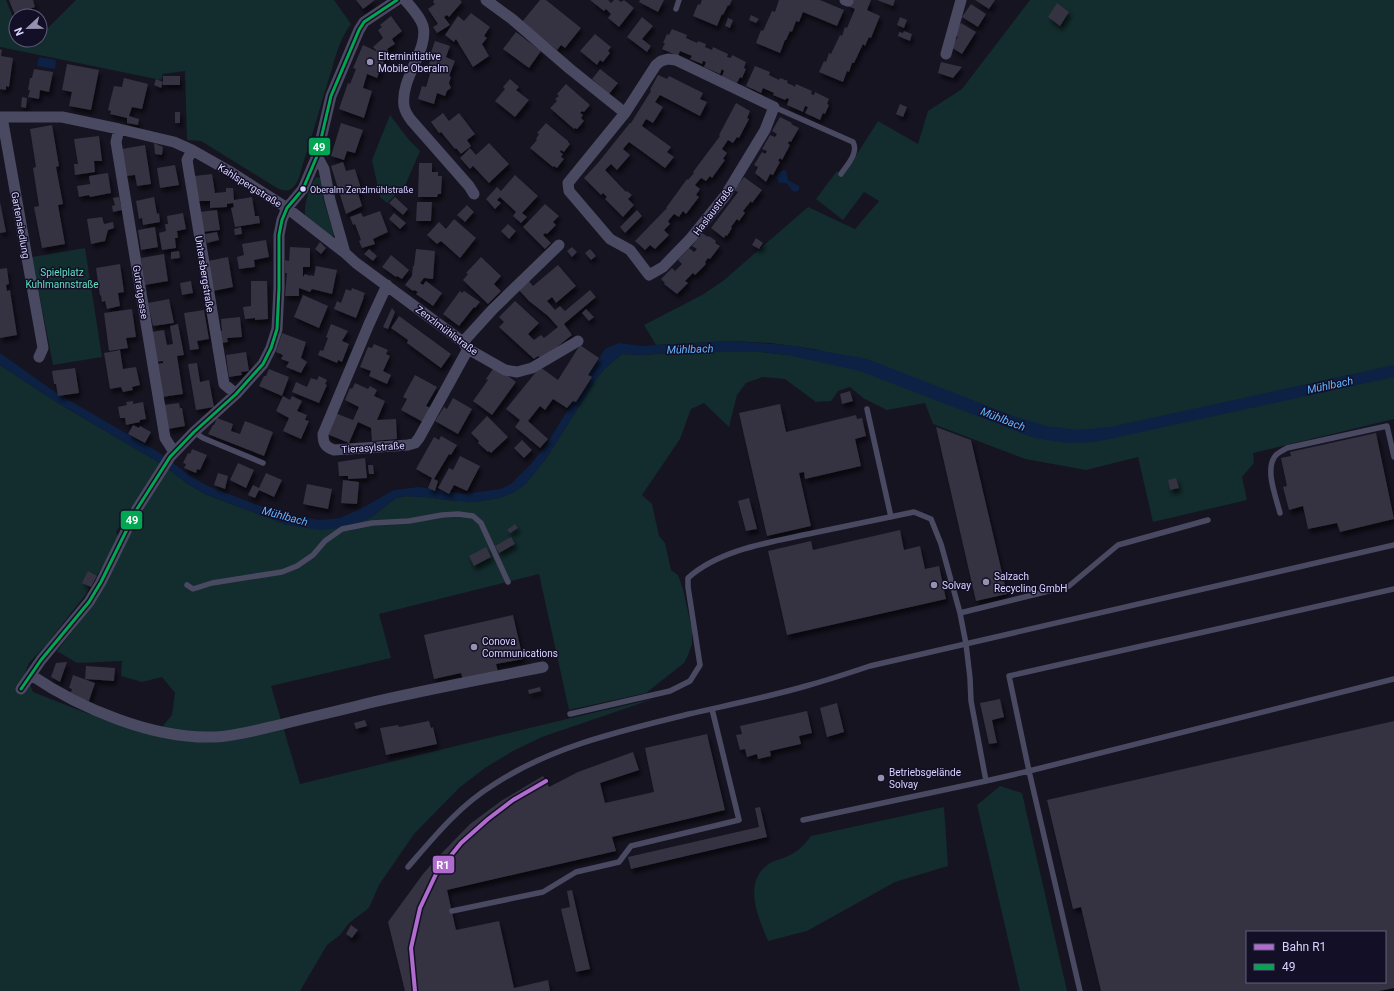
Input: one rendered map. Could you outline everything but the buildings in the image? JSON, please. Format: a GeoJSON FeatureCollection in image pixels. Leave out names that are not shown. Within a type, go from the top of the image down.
{"type":"FeatureCollection","features":[{"type":"Feature","properties":{"kind":"street","name":"Kahlspergstraße"},"geometry":{"type":"LineString","coordinates":[[1,117],[62,117],[174,142],[192,150],[229,171],[288,208],[303,189],[317,156],[331,96],[359,30],[364,22],[397,0]]}},
{"type":"Feature","properties":{"kind":"street"},"geometry":{"type":"LineString","coordinates":[[405,0],[417,15],[423,26],[423,37],[404,88],[404,107],[411,120],[469,186],[474,194]]}},
{"type":"Feature","properties":{"kind":"street"},"geometry":{"type":"LineString","coordinates":[[486,0],[512,19],[570,69],[625,113]]}},
{"type":"Feature","properties":{"kind":"street"},"geometry":{"type":"LineString","coordinates":[[946,54],[961,0]]}},
{"type":"Feature","properties":{"kind":"street","name":"Haslaustraße"},"geometry":{"type":"LineString","coordinates":[[668,59],[676,60],[774,107],[765,130],[725,196],[691,238],[663,267],[649,275],[630,250],[610,239],[569,191],[568,183],[625,113],[656,65],[661,61],[668,59]]}},
{"type":"Feature","properties":{"kind":"street","name":"Gartensiedlung"},"geometry":{"type":"LineString","coordinates":[[1,117],[43,348],[39,357]]}},
{"type":"Feature","properties":{"kind":"street","name":"Gutratgasse"},"geometry":{"type":"LineString","coordinates":[[119,129],[116,142],[164,438],[172,455]]}},
{"type":"Feature","properties":{"kind":"street","name":"Untersbergstraße"},"geometry":{"type":"LineString","coordinates":[[192,150],[187,160],[224,384],[236,394]]}},
{"type":"Feature","properties":{"kind":"street"},"geometry":{"type":"LineString","coordinates":[[317,156],[324,169],[330,200],[345,253]]}},
{"type":"Feature","properties":{"kind":"street"},"geometry":{"type":"LineString","coordinates":[[21,689],[41,660],[89,602],[101,582],[137,509],[161,469],[194,432],[236,394],[263,364],[271,348],[277,329],[279,235],[282,220],[288,208]]}},
{"type":"Feature","properties":{"kind":"street","name":"Zenzlmühlstraße"},"geometry":{"type":"LineString","coordinates":[[288,208],[356,263],[466,346],[504,370],[517,372],[532,368],[578,341]]}},
{"type":"Feature","properties":{"kind":"street"},"geometry":{"type":"LineString","coordinates":[[466,346],[493,309],[559,245]]}},
{"type":"Feature","properties":{"kind":"street","name":"Tierasylstraße"},"geometry":{"type":"LineString","coordinates":[[387,285],[323,434],[323,442],[327,448],[334,450],[408,445],[415,443],[430,421],[466,346]]}},
{"type":"Feature","properties":{"kind":"street"},"geometry":{"type":"LineString","coordinates":[[31,675],[48,687],[76,702],[100,713],[128,723],[160,732],[188,736],[214,737],[239,735],[369,703],[543,667]]}},
{"type":"Feature","properties":{"kind":"lane"},"geometry":{"type":"LineString","coordinates":[[676,9],[679,0]]}},
{"type":"Feature","properties":{"kind":"lane"},"geometry":{"type":"LineString","coordinates":[[774,107],[853,142],[856,147],[855,152],[841,174]]}},
{"type":"Feature","properties":{"kind":"lane"},"geometry":{"type":"LineString","coordinates":[[867,409],[891,516]]}},
{"type":"Feature","properties":{"kind":"lane"},"geometry":{"type":"LineString","coordinates":[[1280,513],[1270,472],[1271,464],[1276,455],[1287,448],[1387,426],[1394,457]]}},
{"type":"Feature","properties":{"kind":"lane"},"geometry":{"type":"LineString","coordinates":[[194,432],[203,438],[263,463]]}},
{"type":"Feature","properties":{"kind":"lane"},"geometry":{"type":"LineString","coordinates":[[570,714],[670,691],[690,681],[700,665],[688,587],[688,578],[695,572],[718,559],[759,545],[914,512],[931,519],[941,544],[960,613],[966,644],[971,700],[986,781]]}},
{"type":"Feature","properties":{"kind":"lane"},"geometry":{"type":"LineString","coordinates":[[187,584],[194,590],[212,583],[260,576],[287,570],[297,566],[313,555],[325,542],[342,529],[372,523],[409,521],[442,515],[458,514],[473,516],[481,523],[508,582]]}},
{"type":"Feature","properties":{"kind":"lane"},"geometry":{"type":"LineString","coordinates":[[960,613],[1069,586],[1118,545],[1208,520]]}},
{"type":"Feature","properties":{"kind":"lane"},"geometry":{"type":"LineString","coordinates":[[408,867],[440,830],[467,804],[493,785],[535,761],[589,740],[807,686],[870,666],[1394,545]]}},
{"type":"Feature","properties":{"kind":"lane"},"geometry":{"type":"LineString","coordinates":[[1080,991],[1029,771],[1009,676],[1394,589]]}},
{"type":"Feature","properties":{"kind":"lane"},"geometry":{"type":"LineString","coordinates":[[802,820],[1029,771],[1394,679]]}},
{"type":"Feature","properties":{"kind":"lane"},"geometry":{"type":"LineString","coordinates":[[452,911],[544,892],[576,872],[619,862],[631,846],[739,820],[712,709]]}},
{"type":"Feature","properties":{"kind":"green space"},"geometry":{"type":"Polygon","coordinates":[[[0,0],[6,0],[9,8],[8,8],[8,48],[48,48],[48,28],[76,0],[334,0],[351,24],[344,34],[337,52],[298,179],[293,187],[286,191],[277,188],[201,141],[187,140],[185,71],[163,74],[161,80],[0,47],[0,0]]]}},
{"type":"Feature","properties":{"kind":"green space"},"geometry":{"type":"Polygon","coordinates":[[[1030,0],[1394,0],[1394,419],[1253,453],[1254,463],[1242,477],[1247,500],[1153,522],[1138,457],[1086,470],[1025,459],[933,424],[925,403],[887,410],[863,398],[850,387],[838,391],[831,401],[816,402],[785,379],[763,377],[746,383],[737,395],[729,427],[704,403],[691,409],[680,439],[642,495],[652,504],[659,536],[665,543],[671,570],[678,575],[683,589],[692,630],[692,644],[684,663],[646,693],[569,710],[539,574],[379,614],[391,658],[271,686],[300,784],[653,699],[542,737],[513,751],[485,768],[459,788],[414,834],[379,885],[369,908],[349,923],[340,935],[327,945],[300,991],[0,991],[0,365],[58,403],[160,463],[116,532],[119,538],[86,594],[47,644],[29,663],[25,673],[33,692],[89,714],[157,733],[172,715],[175,693],[162,677],[142,682],[121,676],[122,661],[77,663],[57,651],[96,597],[167,468],[188,484],[205,494],[287,525],[370,518],[396,498],[406,496],[474,502],[499,498],[514,492],[526,483],[547,457],[595,381],[604,369],[622,354],[642,355],[682,352],[761,352],[787,355],[820,350],[771,343],[732,341],[656,345],[644,325],[702,295],[723,281],[808,207],[855,229],[879,201],[864,192],[843,220],[816,199],[837,171],[843,176],[878,121],[918,144],[928,111],[962,89],[1030,0]]]}},
{"type":"Feature","properties":{"kind":"green space"},"geometry":{"type":"Polygon","coordinates":[[[390,115],[409,140],[420,151],[405,186],[387,203],[380,197],[372,160],[390,115]]]}},
{"type":"Feature","properties":{"kind":"green space"},"geometry":{"type":"Polygon","coordinates":[[[316,177],[320,178],[324,202],[334,233],[333,237],[305,216],[305,206],[311,186],[316,177]]]}},
{"type":"Feature","properties":{"kind":"green space","name":"Spielplatz Kuhlmannstraße"},"geometry":{"type":"Polygon","coordinates":[[[85,248],[102,357],[53,365],[32,257],[85,248]]]}},
{"type":"Feature","properties":{"kind":"green space"},"geometry":{"type":"Polygon","coordinates":[[[1000,786],[1022,793],[1067,991],[1020,991],[977,805],[1000,786]]]}},
{"type":"Feature","properties":{"kind":"green space"},"geometry":{"type":"Polygon","coordinates":[[[944,807],[948,866],[895,882],[807,931],[768,941],[757,913],[754,892],[755,883],[759,874],[768,864],[795,852],[804,845],[811,836],[944,807]]]}},
{"type":"Feature","properties":{"kind":"water"},"geometry":{"type":"Polygon","coordinates":[[[39,57],[56,60],[55,69],[37,66],[39,57]]]}},
{"type":"Feature","properties":{"kind":"water"},"geometry":{"type":"Polygon","coordinates":[[[784,170],[786,171],[788,180],[799,186],[799,190],[795,192],[787,184],[779,183],[776,177],[784,170]]]}},
{"type":"Feature","properties":{"kind":"water","name":"Mühlbach"},"geometry":{"type":"Polygon","coordinates":[[[732,341],[788,345],[867,359],[1016,417],[1047,426],[1078,430],[1110,427],[1394,365],[1394,377],[1095,442],[1068,443],[1034,438],[860,371],[787,355],[761,352],[682,352],[642,355],[622,354],[604,369],[547,457],[526,484],[514,492],[499,498],[475,502],[406,496],[396,498],[370,518],[349,527],[320,530],[287,525],[205,494],[188,484],[160,463],[58,403],[0,365],[0,353],[55,392],[160,453],[190,476],[208,486],[257,505],[297,516],[319,520],[340,518],[362,508],[394,490],[419,487],[464,494],[500,489],[511,484],[531,464],[547,444],[573,401],[576,402],[592,377],[588,375],[605,349],[619,343],[641,346],[732,341]]]}},
{"type":"Feature","properties":{"kind":"rail line","name":"R1"},"geometry":{"type":"LineString","coordinates":[[415,991],[411,948],[420,908],[436,874],[461,843],[488,819],[513,800],[546,781]]}},
{"type":"Feature","properties":{"kind":"transit line","name":"49"},"geometry":{"type":"LineString","coordinates":[[21,689],[41,660],[89,602],[101,582],[137,509],[170,457],[194,432],[236,394],[263,364],[271,348],[277,329],[279,235],[282,220],[287,208],[303,189],[317,156],[331,96],[359,30],[364,22],[397,0]]}},
{"type":"Feature","properties":{"kind":"place","name":"Elterninitiative Mobile Oberalm"},"geometry":{"type":"Point","coordinates":[370,62]}},
{"type":"Feature","properties":{"kind":"place","name":"Oberalm Zenzlmühlstraße"},"geometry":{"type":"Point","coordinates":[303,189]}},
{"type":"Feature","properties":{"kind":"place","name":"Salzach Recycling GmbH"},"geometry":{"type":"Point","coordinates":[986,582]}},
{"type":"Feature","properties":{"kind":"place","name":"Solvay"},"geometry":{"type":"Point","coordinates":[934,585]}},
{"type":"Feature","properties":{"kind":"place","name":"Conova Communications"},"geometry":{"type":"Point","coordinates":[474,647]}},
{"type":"Feature","properties":{"kind":"place","name":"Betriebsgelände Solvay"},"geometry":{"type":"Point","coordinates":[881,778]}}]}
